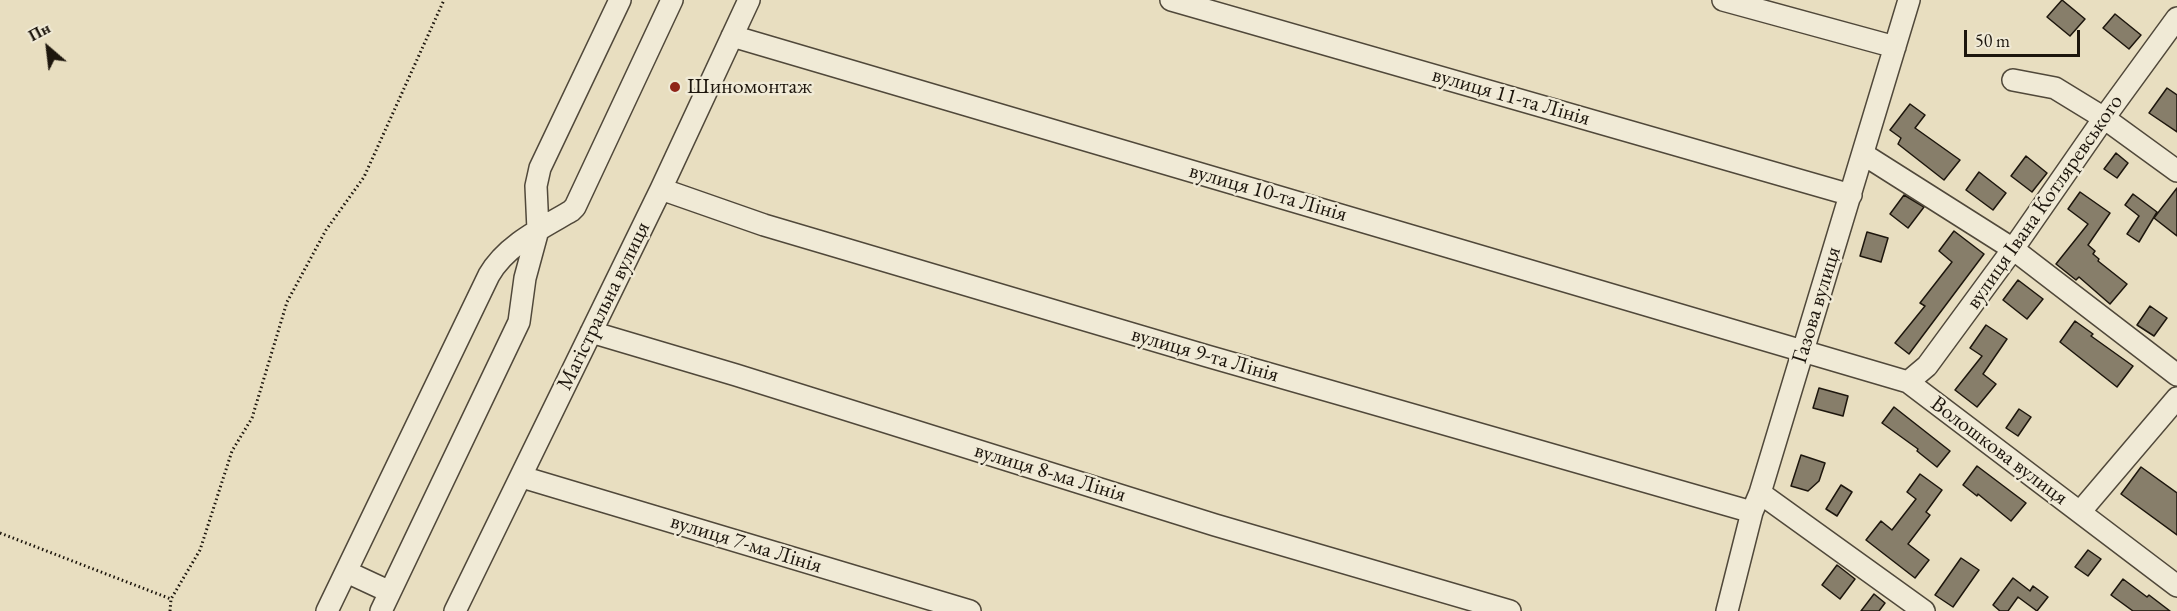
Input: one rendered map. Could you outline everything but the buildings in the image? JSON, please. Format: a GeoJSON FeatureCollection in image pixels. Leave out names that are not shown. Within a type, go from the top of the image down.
{"type":"FeatureCollection","features":[{"type":"Feature","properties":{"kind":"street"},"geometry":{"type":"LineString","coordinates":[[347,572],[386,602],[519,322],[525,278],[537,230],[536,186],[540,168],[620,0]]}},
{"type":"Feature","properties":{"kind":"street"},"geometry":{"type":"LineString","coordinates":[[327,611],[489,275],[500,259],[537,230],[575,207],[672,0]]}},
{"type":"Feature","properties":{"kind":"street","name":"Магістральна вулиця"},"geometry":{"type":"LineString","coordinates":[[455,611],[661,189],[749,0]]}},
{"type":"Feature","properties":{"kind":"street","name":"вулиця 11-та Лінія"},"geometry":{"type":"LineString","coordinates":[[1171,0],[1851,195]]}},
{"type":"Feature","properties":{"kind":"street"},"geometry":{"type":"LineString","coordinates":[[1723,0],[1895,47]]}},
{"type":"Feature","properties":{"kind":"street","name":"Газова вулиця"},"geometry":{"type":"LineString","coordinates":[[1727,611],[1756,503],[1909,0]]}},
{"type":"Feature","properties":{"kind":"street","name":"вулиця Івана Котляревського"},"geometry":{"type":"LineString","coordinates":[[1908,382],[1927,366],[2177,18]]}},
{"type":"Feature","properties":{"kind":"street","name":"вулиця 10-та Лінія"},"geometry":{"type":"LineString","coordinates":[[732,36],[1804,350]]}},
{"type":"Feature","properties":{"kind":"street"},"geometry":{"type":"LineString","coordinates":[[2013,80],[2055,88],[2104,118],[2177,171]]}},
{"type":"Feature","properties":{"kind":"street"},"geometry":{"type":"LineString","coordinates":[[1863,154],[2013,249],[2177,375]]}},
{"type":"Feature","properties":{"kind":"street","name":"вулиця 9-та Лінія"},"geometry":{"type":"LineString","coordinates":[[661,189],[764,225],[1196,352],[1756,503],[1924,611]]}},
{"type":"Feature","properties":{"kind":"street","name":"вулиця 8-ма Лінія"},"geometry":{"type":"LineString","coordinates":[[591,332],[1215,525],[1510,611]]}},
{"type":"Feature","properties":{"kind":"street","name":"Волошкова вулиця"},"geometry":{"type":"LineString","coordinates":[[1804,350],[1908,382],[2177,586]]}},
{"type":"Feature","properties":{"kind":"street"},"geometry":{"type":"LineString","coordinates":[[2080,512],[2177,398]]}},
{"type":"Feature","properties":{"kind":"street","name":"вулиця 7-ма Лінія"},"geometry":{"type":"LineString","coordinates":[[522,477],[970,611]]}},
{"type":"Feature","properties":{"kind":"path"},"geometry":{"type":"LineString","coordinates":[[170,611],[171,599],[200,550],[232,451],[252,418],[287,302],[326,230],[364,177],[444,0]]}},
{"type":"Feature","properties":{"kind":"path"},"geometry":{"type":"LineString","coordinates":[[0,533],[171,599]]}},
{"type":"Feature","properties":{"kind":"place","name":"Шиномонтаж"},"geometry":{"type":"Point","coordinates":[675,87]}}]}
